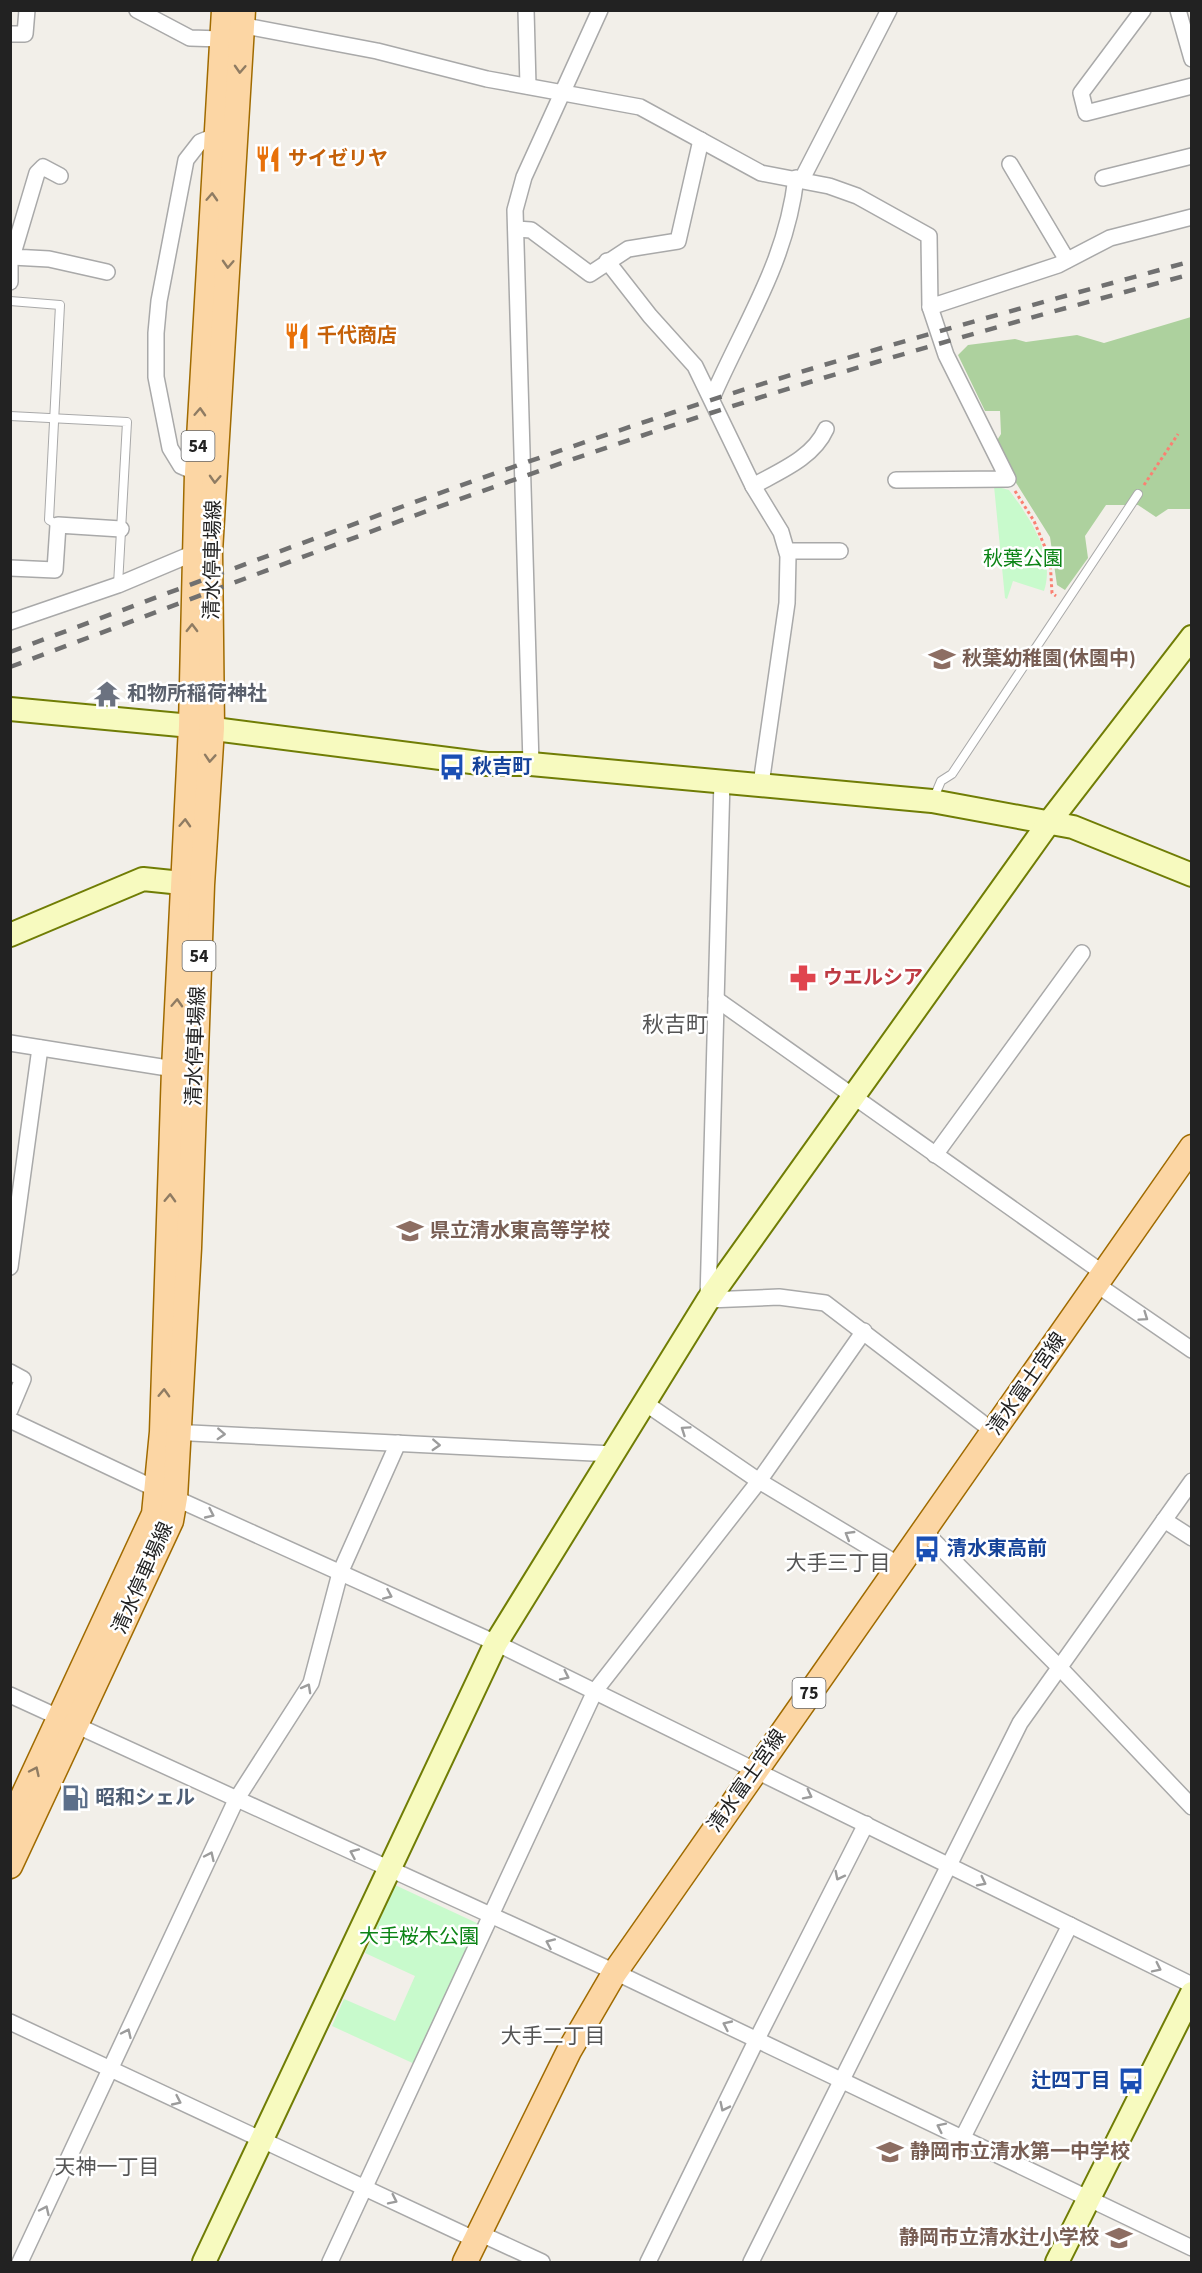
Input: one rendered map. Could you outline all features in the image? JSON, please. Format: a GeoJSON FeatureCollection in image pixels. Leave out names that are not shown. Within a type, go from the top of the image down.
{"type":"FeatureCollection","features":[{"type":"Feature","properties":{"kind":"main road","name":"清水停車場線"},"geometry":{"type":"LineString","coordinates":[[201,727],[194,553],[197,473],[216,136],[231,21]]}},
{"type":"Feature","properties":{"kind":"main road","name":"清水停車場線"},"geometry":{"type":"LineString","coordinates":[[171,1432],[174,1070],[192,883],[201,727],[231,21]]}},
{"type":"Feature","properties":{"kind":"main road","name":"清水停車場線"},"geometry":{"type":"LineString","coordinates":[[10,1866],[154,1514],[166,1493],[189,1248],[192,883]]}},
{"type":"Feature","properties":{"kind":"main road","name":"清水富士宮線"},"geometry":{"type":"LineString","coordinates":[[465,2262],[569,2051],[615,1972],[1191,1147]]}},
{"type":"Feature","properties":{"kind":"main road","name":"清水停車場線"},"geometry":{"type":"LineString","coordinates":[[10,1824],[68,1722]]}},
{"type":"Feature","properties":{"kind":"street"},"geometry":{"type":"LineString","coordinates":[[10,34],[26,34],[27,10]]}},
{"type":"Feature","properties":{"kind":"street"},"geometry":{"type":"LineString","coordinates":[[137,10],[190,38],[231,21],[377,51],[528,86],[640,107],[761,173],[799,178],[857,196],[929,236],[930,307],[946,355],[1008,479],[896,480]]}},
{"type":"Feature","properties":{"kind":"street"},"geometry":{"type":"LineString","coordinates":[[526,10],[528,86]]}},
{"type":"Feature","properties":{"kind":"street"},"geometry":{"type":"LineString","coordinates":[[531,764],[516,229],[518,195],[600,10]]}},
{"type":"Feature","properties":{"kind":"street"},"geometry":{"type":"LineString","coordinates":[[712,398],[746,323],[771,278],[785,239],[799,178],[889,10]]}},
{"type":"Feature","properties":{"kind":"street"},"geometry":{"type":"LineString","coordinates":[[1178,10],[1191,59]]}},
{"type":"Feature","properties":{"kind":"street"},"geometry":{"type":"LineString","coordinates":[[1137,12],[1081,93],[1086,113],[1191,86]]}},
{"type":"Feature","properties":{"kind":"street"},"geometry":{"type":"LineString","coordinates":[[197,473],[181,466],[170,448],[156,377],[156,333],[186,160],[200,142],[216,136]]}},
{"type":"Feature","properties":{"kind":"street"},"geometry":{"type":"LineString","coordinates":[[516,229],[531,230],[590,274],[628,249],[678,241],[700,140]]}},
{"type":"Feature","properties":{"kind":"street"},"geometry":{"type":"LineString","coordinates":[[1103,178],[1191,156]]}},
{"type":"Feature","properties":{"kind":"street"},"geometry":{"type":"LineString","coordinates":[[1010,164],[1067,260]]}},
{"type":"Feature","properties":{"kind":"street"},"geometry":{"type":"LineString","coordinates":[[10,282],[11,257],[37,173],[43,167],[60,176]]}},
{"type":"Feature","properties":{"kind":"street"},"geometry":{"type":"LineString","coordinates":[[930,307],[1067,260],[1110,238],[1191,216]]}},
{"type":"Feature","properties":{"kind":"street"},"geometry":{"type":"LineString","coordinates":[[11,257],[50,259],[107,273]]}},
{"type":"Feature","properties":{"kind":"street"},"geometry":{"type":"LineString","coordinates":[[607,261],[650,316],[695,366],[753,486],[781,532],[787,551],[789,572],[787,603],[761,784]]}},
{"type":"Feature","properties":{"kind":"street"},"geometry":{"type":"LineString","coordinates":[[753,486],[804,457],[819,444],[826,429]]}},
{"type":"Feature","properties":{"kind":"street"},"geometry":{"type":"LineString","coordinates":[[10,568],[55,570],[58,525],[121,529]]}},
{"type":"Feature","properties":{"kind":"street"},"geometry":{"type":"LineString","coordinates":[[787,551],[840,551]]}},
{"type":"Feature","properties":{"kind":"street"},"geometry":{"type":"LineString","coordinates":[[10,622],[118,585],[194,553]]}},
{"type":"Feature","properties":{"kind":"street"},"geometry":{"type":"LineString","coordinates":[[204,2262],[496,1643],[708,1300],[1050,821],[1190,640]]}},
{"type":"Feature","properties":{"kind":"street"},"geometry":{"type":"LineString","coordinates":[[10,709],[201,727],[477,763],[531,764],[932,801],[1073,827],[1189,869]]}},
{"type":"Feature","properties":{"kind":"street"},"geometry":{"type":"LineString","coordinates":[[708,1300],[722,780]]}},
{"type":"Feature","properties":{"kind":"street"},"geometry":{"type":"LineString","coordinates":[[10,935],[143,879],[192,883]]}},
{"type":"Feature","properties":{"kind":"street"},"geometry":{"type":"LineString","coordinates":[[935,1155],[1083,953]]}},
{"type":"Feature","properties":{"kind":"street"},"geometry":{"type":"LineString","coordinates":[[717,999],[935,1155],[1191,1350]]}},
{"type":"Feature","properties":{"kind":"street"},"geometry":{"type":"LineString","coordinates":[[10,1043],[174,1070]]}},
{"type":"Feature","properties":{"kind":"street"},"geometry":{"type":"LineString","coordinates":[[10,1267],[40,1048]]}},
{"type":"Feature","properties":{"kind":"street"},"geometry":{"type":"LineString","coordinates":[[708,1300],[779,1297],[825,1304],[864,1331],[993,1432]]}},
{"type":"Feature","properties":{"kind":"street"},"geometry":{"type":"LineString","coordinates":[[330,2262],[595,1691],[759,1481],[864,1331]]}},
{"type":"Feature","properties":{"kind":"street"},"geometry":{"type":"LineString","coordinates":[[10,1372],[23,1379],[10,1410]]}},
{"type":"Feature","properties":{"kind":"street"},"geometry":{"type":"LineString","coordinates":[[645,1403],[759,1481],[899,1565]]}},
{"type":"Feature","properties":{"kind":"street"},"geometry":{"type":"LineString","coordinates":[[10,1420],[496,1643],[756,1768],[1191,1985]]}},
{"type":"Feature","properties":{"kind":"street"},"geometry":{"type":"LineString","coordinates":[[171,1432],[613,1454]]}},
{"type":"Feature","properties":{"kind":"street"},"geometry":{"type":"LineString","coordinates":[[20,2262],[236,1800],[311,1683],[340,1573],[398,1443]]}},
{"type":"Feature","properties":{"kind":"street"},"geometry":{"type":"LineString","coordinates":[[751,2262],[1020,1723],[1191,1481]]}},
{"type":"Feature","properties":{"kind":"street"},"geometry":{"type":"LineString","coordinates":[[1164,1520],[1191,1538]]}},
{"type":"Feature","properties":{"kind":"street"},"geometry":{"type":"LineString","coordinates":[[924,1531],[1060,1668],[1191,1807]]}},
{"type":"Feature","properties":{"kind":"street"},"geometry":{"type":"LineString","coordinates":[[10,1695],[615,1972],[843,2079],[1191,2248]]}},
{"type":"Feature","properties":{"kind":"street"},"geometry":{"type":"LineString","coordinates":[[648,2262],[866,1824]]}},
{"type":"Feature","properties":{"kind":"street"},"geometry":{"type":"LineString","coordinates":[[963,2137],[1070,1925]]}},
{"type":"Feature","properties":{"kind":"street"},"geometry":{"type":"LineString","coordinates":[[1057,2262],[1191,1993]]}},
{"type":"Feature","properties":{"kind":"street"},"geometry":{"type":"LineString","coordinates":[[10,2022],[261,2140],[478,2237],[542,2262]]}},
{"type":"Feature","properties":{"kind":"lane"},"geometry":{"type":"LineString","coordinates":[[10,301],[60,305],[49,520],[58,525]]}},
{"type":"Feature","properties":{"kind":"lane"},"geometry":{"type":"LineString","coordinates":[[10,416],[127,422],[118,585]]}},
{"type":"Feature","properties":{"kind":"lane"},"geometry":{"type":"LineString","coordinates":[[932,801],[940,781],[952,774],[1138,494]]}},
{"type":"Feature","properties":{"kind":"path"},"geometry":{"type":"LineString","coordinates":[[1138,494],[1178,434]]}},
{"type":"Feature","properties":{"kind":"path"},"geometry":{"type":"LineString","coordinates":[[1008,479],[1034,521],[1050,559],[1052,593],[1065,603]]}},
{"type":"Feature","properties":{"kind":"green space"},"geometry":{"type":"Polygon","coordinates":[[[1191,317],[1191,509],[1168,509],[1156,517],[1138,505],[1106,505],[1085,536],[1088,558],[1065,590],[1057,585],[1050,537],[1013,478],[996,442],[1001,434],[1000,411],[985,411],[958,355],[968,345],[1015,339],[1026,342],[1077,335],[1104,343],[1191,317]]]}},
{"type":"Feature","properties":{"kind":"green space","name":"秋葉公園"},"geometry":{"type":"Polygon","coordinates":[[[994,486],[1009,490],[1032,524],[1046,564],[1047,577],[1044,591],[1013,581],[1007,599],[1005,598],[994,486]]]}},
{"type":"Feature","properties":{"kind":"green space","name":"大手桜木公園"},"geometry":{"type":"Polygon","coordinates":[[[395,1885],[481,1925],[419,2066],[332,2026],[344,1999],[395,2021],[415,1976],[365,1953],[395,1885]]]}},
{"type":"Feature","properties":{"kind":"railway"},"geometry":{"type":"LineString","coordinates":[[10,652],[443,492],[617,431],[887,346],[1192,261]]}},
{"type":"Feature","properties":{"kind":"railway"},"geometry":{"type":"LineString","coordinates":[[10,667],[359,536],[623,442],[890,358],[1192,274]]}},
{"type":"Feature","properties":{"kind":"place","name":"サイゼリヤ"},"geometry":{"type":"Point","coordinates":[268,159]}},
{"type":"Feature","properties":{"kind":"place","name":"千代商店"},"geometry":{"type":"Point","coordinates":[297,336]}},
{"type":"Feature","properties":{"kind":"place","name":"秋葉幼稚園(休園中)"},"geometry":{"type":"Point","coordinates":[942,659]}},
{"type":"Feature","properties":{"kind":"place","name":"和物所稲荷神社"},"geometry":{"type":"Point","coordinates":[107,694]}},
{"type":"Feature","properties":{"kind":"place","name":"秋吉町"},"geometry":{"type":"Point","coordinates":[452,767]}},
{"type":"Feature","properties":{"kind":"place","name":"ウエルシア"},"geometry":{"type":"Point","coordinates":[803,978]}},
{"type":"Feature","properties":{"kind":"place","name":"県立清水東高等学校"},"geometry":{"type":"Point","coordinates":[410,1231]}},
{"type":"Feature","properties":{"kind":"place","name":"清水東高前"},"geometry":{"type":"Point","coordinates":[927,1549]}},
{"type":"Feature","properties":{"kind":"place","name":"昭和シェル"},"geometry":{"type":"Point","coordinates":[75,1798]}},
{"type":"Feature","properties":{"kind":"place","name":"辻四丁目"},"geometry":{"type":"Point","coordinates":[1131,2081]}},
{"type":"Feature","properties":{"kind":"place","name":"静岡市立清水第一中学校"},"geometry":{"type":"Point","coordinates":[890,2152]}},
{"type":"Feature","properties":{"kind":"place","name":"静岡市立清水辻小学校"},"geometry":{"type":"Point","coordinates":[1119,2238]}},
{"type":"Feature","properties":{"kind":"district","name":"秋吉町"},"geometry":{"type":"Point","coordinates":[675,1025]}},
{"type":"Feature","properties":{"kind":"district","name":"大手三丁目"},"geometry":{"type":"Point","coordinates":[838,1563]}},
{"type":"Feature","properties":{"kind":"district","name":"大手二丁目"},"geometry":{"type":"Point","coordinates":[553,2036]}},
{"type":"Feature","properties":{"kind":"district","name":"天神一丁目"},"geometry":{"type":"Point","coordinates":[107,2167]}}]}
